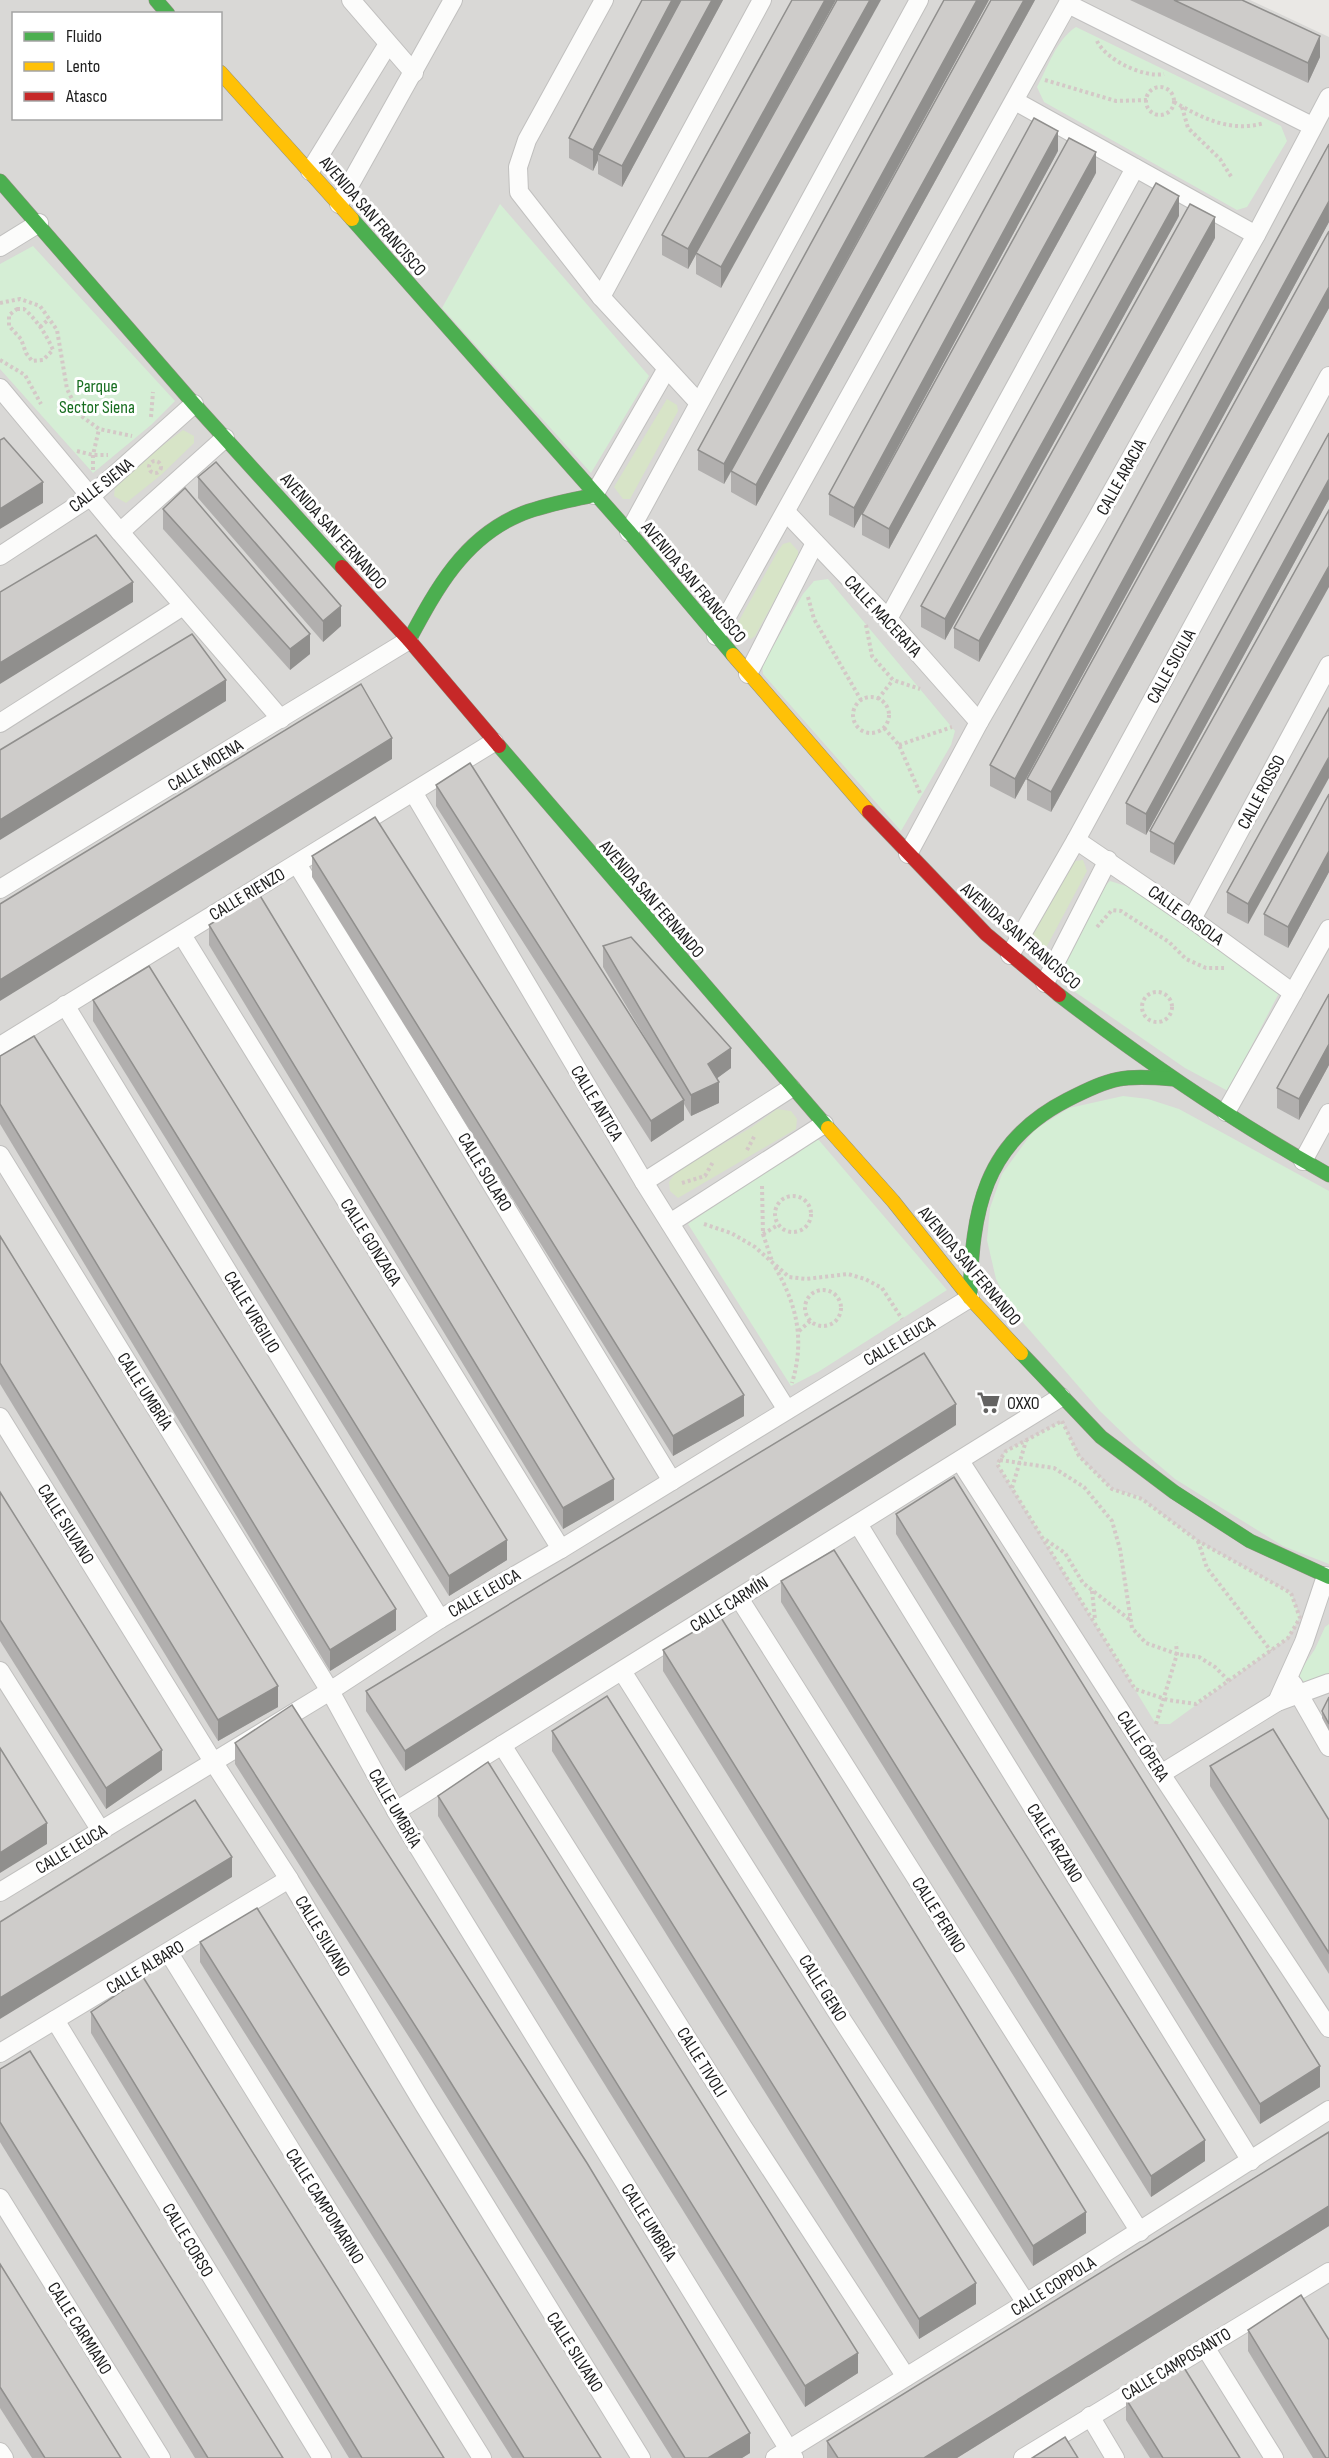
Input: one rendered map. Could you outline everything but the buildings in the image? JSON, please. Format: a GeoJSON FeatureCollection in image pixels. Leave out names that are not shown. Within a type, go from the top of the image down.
{"type":"FeatureCollection","features":[{"type":"Feature","properties":{"kind":"street"},"geometry":{"type":"LineString","coordinates":[[156,0],[166,12]]}},
{"type":"Feature","properties":{"kind":"street"},"geometry":{"type":"LineString","coordinates":[[351,0],[414,73]]}},
{"type":"Feature","properties":{"kind":"street"},"geometry":{"type":"LineString","coordinates":[[339,204],[453,0]]}},
{"type":"Feature","properties":{"kind":"street"},"geometry":{"type":"LineString","coordinates":[[604,0],[527,140],[518,167],[519,192],[601,297],[698,402]]}},
{"type":"Feature","properties":{"kind":"street"},"geometry":{"type":"LineString","coordinates":[[601,297],[762,0]]}},
{"type":"Feature","properties":{"kind":"street"},"geometry":{"type":"LineString","coordinates":[[629,532],[919,0]]}},
{"type":"Feature","properties":{"kind":"street"},"geometry":{"type":"LineString","coordinates":[[716,636],[1069,2],[1312,126]]}},
{"type":"Feature","properties":{"kind":"street"},"geometry":{"type":"LineString","coordinates":[[310,171],[388,44]]}},
{"type":"Feature","properties":{"kind":"street","name":"AVENIDA SAN FRANCISCO"},"geometry":{"type":"LineString","coordinates":[[222,74],[629,532],[748,674],[908,854],[976,925],[1010,955],[1114,1039],[1173,1079]]}},
{"type":"Feature","properties":{"kind":"street","name":"CALLE ARACIA"},"geometry":{"type":"LineString","coordinates":[[908,854],[979,722],[1096,520],[1256,235],[1329,97]]}},
{"type":"Feature","properties":{"kind":"street"},"geometry":{"type":"LineString","coordinates":[[1014,101],[1256,235]]}},
{"type":"Feature","properties":{"kind":"street"},"geometry":{"type":"LineString","coordinates":[[888,619],[1135,168]]}},
{"type":"Feature","properties":{"kind":"street","name":"AVENIDA SAN FERNANDO"},"geometry":{"type":"LineString","coordinates":[[0,181],[39,223],[194,404],[409,640],[790,1088],[893,1202],[970,1298],[1061,1397],[1101,1437],[1173,1492],[1250,1541],[1327,1577]]}},
{"type":"Feature","properties":{"kind":"street"},"geometry":{"type":"LineString","coordinates":[[0,247],[39,223]]}},
{"type":"Feature","properties":{"kind":"street"},"geometry":{"type":"LineString","coordinates":[[409,640],[440,581],[461,555],[486,534],[510,519],[594,495],[666,370]]}},
{"type":"Feature","properties":{"kind":"street","name":"CALLE SICILIA"},"geometry":{"type":"LineString","coordinates":[[1010,955],[1076,840],[1329,376]]}},
{"type":"Feature","properties":{"kind":"street"},"geometry":{"type":"LineString","coordinates":[[3,398],[281,719]]}},
{"type":"Feature","properties":{"kind":"street","name":"CALLE SIENA"},"geometry":{"type":"LineString","coordinates":[[0,556],[90,497],[194,404]]}},
{"type":"Feature","properties":{"kind":"street"},"geometry":{"type":"LineString","coordinates":[[120,532],[225,438]]}},
{"type":"Feature","properties":{"kind":"street","name":"CALLE MACERATA"},"geometry":{"type":"LineString","coordinates":[[786,512],[888,619],[979,722]]}},
{"type":"Feature","properties":{"kind":"street"},"geometry":{"type":"LineString","coordinates":[[748,674],[815,543]]}},
{"type":"Feature","properties":{"kind":"street"},"geometry":{"type":"LineString","coordinates":[[0,723],[183,606]]}},
{"type":"Feature","properties":{"kind":"street","name":"CALLE MOENA"},"geometry":{"type":"LineString","coordinates":[[0,889],[409,640]]}},
{"type":"Feature","properties":{"kind":"street","name":"CALLE ROSSO"},"geometry":{"type":"LineString","coordinates":[[1192,919],[1329,664]]}},
{"type":"Feature","properties":{"kind":"street","name":"CALLE RIENZO"},"geometry":{"type":"LineString","coordinates":[[0,1046],[494,742]]}},
{"type":"Feature","properties":{"kind":"street","name":"CALLE ANTICA"},"geometry":{"type":"LineString","coordinates":[[413,792],[644,1182],[787,1410]]}},
{"type":"Feature","properties":{"kind":"street","name":"CALLE ORSOLA"},"geometry":{"type":"LineString","coordinates":[[1076,840],[1192,919],[1293,993]]}},
{"type":"Feature","properties":{"kind":"street"},"geometry":{"type":"LineString","coordinates":[[1045,983],[1108,860]]}},
{"type":"Feature","properties":{"kind":"street","name":"CALLE SOLARO"},"geometry":{"type":"LineString","coordinates":[[297,864],[672,1481]]}},
{"type":"Feature","properties":{"kind":"street"},"geometry":{"type":"LineString","coordinates":[[1226,1112],[1329,929]]}},
{"type":"Feature","properties":{"kind":"street","name":"CALLE GONZAGA"},"geometry":{"type":"LineString","coordinates":[[182,934],[561,1549]]}},
{"type":"Feature","properties":{"kind":"street","name":"CALLE VIRGILIO"},"geometry":{"type":"LineString","coordinates":[[65,1005],[440,1619]]}},
{"type":"Feature","properties":{"kind":"street"},"geometry":{"type":"LineString","coordinates":[[970,1298],[970,1256],[978,1213],[999,1159],[1024,1127],[1054,1106],[1101,1084],[1129,1076],[1173,1079],[1329,1175]]}},
{"type":"Feature","properties":{"kind":"street"},"geometry":{"type":"LineString","coordinates":[[644,1182],[790,1088]]}},
{"type":"Feature","properties":{"kind":"street"},"geometry":{"type":"LineString","coordinates":[[1303,1161],[1329,1113]]}},
{"type":"Feature","properties":{"kind":"street"},"geometry":{"type":"LineString","coordinates":[[670,1223],[824,1124]]}},
{"type":"Feature","properties":{"kind":"street","name":"CALLE UMBRÍA"},"geometry":{"type":"LineString","coordinates":[[0,1155],[330,1691],[396,1811],[786,2455]]}},
{"type":"Feature","properties":{"kind":"street","name":"CALLE LEUCA"},"geometry":{"type":"LineString","coordinates":[[0,1892],[330,1691],[440,1619],[561,1549],[970,1298]]}},
{"type":"Feature","properties":{"kind":"street","name":"CALLE CARMÍN"},"geometry":{"type":"LineString","coordinates":[[396,1811],[1061,1397]]}},
{"type":"Feature","properties":{"kind":"street","name":"CALLE SILVANO"},"geometry":{"type":"LineString","coordinates":[[0,1417],[213,1763],[289,1879],[424,2105],[641,2458]]}},
{"type":"Feature","properties":{"kind":"street","name":"CALLE ÓPERA"},"geometry":{"type":"LineString","coordinates":[[960,1461],[1161,1774],[1329,2028]]}},
{"type":"Feature","properties":{"kind":"street","name":"CALLE ARZANO"},"geometry":{"type":"LineString","coordinates":[[858,1524],[1251,2161]]}},
{"type":"Feature","properties":{"kind":"street"},"geometry":{"type":"LineString","coordinates":[[1277,1702],[1304,1642],[1327,1577]]}},
{"type":"Feature","properties":{"kind":"street","name":"CALLE PERINO"},"geometry":{"type":"LineString","coordinates":[[739,1598],[1140,2232]]}},
{"type":"Feature","properties":{"kind":"street"},"geometry":{"type":"LineString","coordinates":[[0,1671],[101,1831]]}},
{"type":"Feature","properties":{"kind":"street","name":"CALLE GENO"},"geometry":{"type":"LineString","coordinates":[[622,1671],[835,2008],[1026,2303]]}},
{"type":"Feature","properties":{"kind":"street"},"geometry":{"type":"LineString","coordinates":[[1290,1677],[1329,1747]]}},
{"type":"Feature","properties":{"kind":"street"},"geometry":{"type":"LineString","coordinates":[[1161,1774],[1277,1702],[1329,1683]]}},
{"type":"Feature","properties":{"kind":"street","name":"CALLE TIVOLI"},"geometry":{"type":"LineString","coordinates":[[502,1745],[736,2117],[906,2377]]}},
{"type":"Feature","properties":{"kind":"street","name":"CALLE ALBARO"},"geometry":{"type":"LineString","coordinates":[[0,2053],[289,1879]]}},
{"type":"Feature","properties":{"kind":"street","name":"CALLE CAMPOMARINO"},"geometry":{"type":"LineString","coordinates":[[169,1953],[482,2458]]}},
{"type":"Feature","properties":{"kind":"street","name":"CALLE CORSO"},"geometry":{"type":"LineString","coordinates":[[55,2020],[322,2458]]}},
{"type":"Feature","properties":{"kind":"street","name":"CALLE COPPOLA"},"geometry":{"type":"LineString","coordinates":[[786,2455],[1329,2110]]}},
{"type":"Feature","properties":{"kind":"street","name":"CALLE CARMIANO"},"geometry":{"type":"LineString","coordinates":[[0,2198],[161,2458]]}},
{"type":"Feature","properties":{"kind":"street","name":"CALLE CAMPOSANTO"},"geometry":{"type":"LineString","coordinates":[[1023,2458],[1205,2347],[1327,2278]]}},
{"type":"Feature","properties":{"kind":"street"},"geometry":{"type":"LineString","coordinates":[[1205,2347],[1274,2458]]}},
{"type":"Feature","properties":{"kind":"street"},"geometry":{"type":"LineString","coordinates":[[1090,2416],[1115,2458]]}},
{"type":"Feature","properties":{"kind":"street"},"geometry":{"type":"LineString","coordinates":[[0,2452],[4,2458]]}},
{"type":"Feature","properties":{"kind":"path"},"geometry":{"type":"LineString","coordinates":[[1104,40],[1094,35],[1101,50],[1142,74],[1172,73],[1163,68]]}},
{"type":"Feature","properties":{"kind":"path"},"geometry":{"type":"LineString","coordinates":[[1046,70],[1041,79],[1116,101],[1147,100]]}},
{"type":"Feature","properties":{"kind":"path"},"geometry":{"type":"LineString","coordinates":[[1162,87],[1172,93],[1174,102],[1170,111],[1162,114],[1153,112],[1147,100],[1150,92],[1162,87]]}},
{"type":"Feature","properties":{"kind":"path"},"geometry":{"type":"LineString","coordinates":[[1174,102],[1198,116],[1226,126],[1248,128],[1270,121],[1261,116]]}},
{"type":"Feature","properties":{"kind":"path"},"geometry":{"type":"LineString","coordinates":[[1182,106],[1188,128],[1220,159],[1232,178]]}},
{"type":"Feature","properties":{"kind":"path"},"geometry":{"type":"LineString","coordinates":[[0,303],[20,299],[40,306],[57,330],[67,389],[80,415],[99,429],[132,436],[141,430]]}},
{"type":"Feature","properties":{"kind":"path"},"geometry":{"type":"LineString","coordinates":[[16,309],[24,309],[40,327],[53,350],[43,360],[32,361],[21,339],[9,326],[9,315],[16,309]]}},
{"type":"Feature","properties":{"kind":"path"},"geometry":{"type":"LineString","coordinates":[[40,327],[49,319]]}},
{"type":"Feature","properties":{"kind":"path"},"geometry":{"type":"LineString","coordinates":[[151,425],[154,387]]}},
{"type":"Feature","properties":{"kind":"path"},"geometry":{"type":"LineString","coordinates":[[93,473],[93,455],[99,429]]}},
{"type":"Feature","properties":{"kind":"path"},"geometry":{"type":"LineString","coordinates":[[150,477],[151,471]]}},
{"type":"Feature","properties":{"kind":"path"},"geometry":{"type":"LineString","coordinates":[[801,600],[806,591],[814,619],[861,700]]}},
{"type":"Feature","properties":{"kind":"path"},"geometry":{"type":"LineString","coordinates":[[873,632],[866,624],[872,656],[893,680],[920,689]]}},
{"type":"Feature","properties":{"kind":"path"},"geometry":{"type":"LineString","coordinates":[[878,699],[893,680]]}},
{"type":"Feature","properties":{"kind":"path"},"geometry":{"type":"LineString","coordinates":[[913,681],[927,697]]}},
{"type":"Feature","properties":{"kind":"path"},"geometry":{"type":"LineString","coordinates":[[872,697],[878,699],[886,706],[889,718],[879,732],[867,733],[857,727],[853,716],[861,700],[872,697]]}},
{"type":"Feature","properties":{"kind":"path"},"geometry":{"type":"LineString","coordinates":[[898,744],[953,729],[946,720]]}},
{"type":"Feature","properties":{"kind":"path"},"geometry":{"type":"LineString","coordinates":[[884,728],[898,744],[921,797],[927,786]]}},
{"type":"Feature","properties":{"kind":"path"},"geometry":{"type":"LineString","coordinates":[[1096,928],[1112,910],[1120,911],[1169,942],[1186,959],[1206,968],[1231,970]]}},
{"type":"Feature","properties":{"kind":"path"},"geometry":{"type":"LineString","coordinates":[[1153,993],[1162,993],[1171,1004],[1170,1013],[1163,1020],[1149,1020],[1143,1012],[1143,1003],[1153,993]]}},
{"type":"Feature","properties":{"kind":"path"},"geometry":{"type":"LineString","coordinates":[[762,1181],[762,1234],[772,1263],[793,1303],[799,1332],[798,1363],[791,1386]]}},
{"type":"Feature","properties":{"kind":"path"},"geometry":{"type":"LineString","coordinates":[[800,1197],[809,1204],[811,1217],[806,1228],[794,1233],[778,1225],[774,1214],[778,1203],[783,1198],[800,1197]]}},
{"type":"Feature","properties":{"kind":"path"},"geometry":{"type":"LineString","coordinates":[[700,1222],[731,1233],[755,1247],[789,1277],[806,1279],[848,1274],[865,1279],[882,1288],[903,1319],[893,1325]]}},
{"type":"Feature","properties":{"kind":"path"},"geometry":{"type":"LineString","coordinates":[[762,1234],[778,1225]]}},
{"type":"Feature","properties":{"kind":"path"},"geometry":{"type":"LineString","coordinates":[[822,1290],[834,1293],[841,1303],[841,1315],[837,1320],[833,1324],[821,1327],[810,1322],[805,1305],[811,1294],[822,1290]]}},
{"type":"Feature","properties":{"kind":"path"},"geometry":{"type":"LineString","coordinates":[[799,1332],[810,1322]]}},
{"type":"Feature","properties":{"kind":"path"},"geometry":{"type":"LineString","coordinates":[[789,1361],[798,1363]]}},
{"type":"Feature","properties":{"kind":"path"},"geometry":{"type":"LineString","coordinates":[[1062,1421],[1079,1456],[1112,1489],[1142,1499],[1198,1541],[1291,1593],[1300,1617],[1288,1638],[1196,1704],[1163,1698],[1135,1689],[1012,1488],[997,1464],[1006,1451],[1062,1421]]}},
{"type":"Feature","properties":{"kind":"path"},"geometry":{"type":"LineString","coordinates":[[1012,1488],[1027,1440]]}},
{"type":"Feature","properties":{"kind":"path"},"geometry":{"type":"LineString","coordinates":[[1000,1460],[1054,1468],[1084,1487],[1112,1521],[1120,1549],[1132,1628],[1146,1643],[1177,1654],[1199,1657],[1215,1667],[1229,1681]]}},
{"type":"Feature","properties":{"kind":"path"},"geometry":{"type":"LineString","coordinates":[[1043,1538],[1065,1553],[1083,1583],[1131,1621]]}},
{"type":"Feature","properties":{"kind":"path"},"geometry":{"type":"LineString","coordinates":[[1198,1541],[1207,1568],[1271,1651]]}},
{"type":"Feature","properties":{"kind":"path"},"geometry":{"type":"LineString","coordinates":[[1092,1590],[1095,1623]]}},
{"type":"Feature","properties":{"kind":"path"},"geometry":{"type":"LineString","coordinates":[[1156,1724],[1177,1654],[1176,1643]]}},
{"type":"Feature","properties":{"kind":"shaded area"},"geometry":{"type":"Polygon","coordinates":[[[0,0],[1250,0],[1329,37],[1329,2458],[0,2458],[0,0]]]}},
{"type":"Feature","properties":{"kind":"green space"},"geometry":{"type":"Polygon","coordinates":[[[1076,27],[1281,126],[1287,141],[1247,207],[1237,210],[1044,102],[1037,87],[1058,46],[1076,27]]]}},
{"type":"Feature","properties":{"kind":"green space"},"geometry":{"type":"Polygon","coordinates":[[[500,204],[649,376],[591,473],[442,308],[500,204]]]}},
{"type":"Feature","properties":{"kind":"green space","name":"Parque Sector Siena"},"geometry":{"type":"Polygon","coordinates":[[[33,246],[175,401],[151,425],[93,473],[0,369],[0,264],[33,246]]]}},
{"type":"Feature","properties":{"kind":"green space"},"geometry":{"type":"Polygon","coordinates":[[[667,399],[677,405],[678,411],[630,499],[623,499],[614,487],[667,399]]]}},
{"type":"Feature","properties":{"kind":"green space"},"geometry":{"type":"Polygon","coordinates":[[[183,430],[194,436],[194,443],[161,475],[126,503],[114,496],[115,487],[146,458],[183,430]]]}},
{"type":"Feature","properties":{"kind":"green space"},"geometry":{"type":"Polygon","coordinates":[[[790,542],[798,551],[798,557],[755,636],[751,639],[740,633],[736,626],[778,551],[783,544],[790,542]]]}},
{"type":"Feature","properties":{"kind":"green space"},"geometry":{"type":"Polygon","coordinates":[[[828,579],[955,731],[951,745],[901,831],[763,674],[762,666],[803,594],[814,581],[828,579]]]}},
{"type":"Feature","properties":{"kind":"green space"},"geometry":{"type":"Polygon","coordinates":[[[1083,860],[1087,871],[1047,946],[1036,954],[1030,950],[1028,938],[1067,870],[1075,861],[1083,860]]]}},
{"type":"Feature","properties":{"kind":"green space"},"geometry":{"type":"Polygon","coordinates":[[[1110,881],[1129,887],[1279,993],[1228,1091],[1185,1068],[1065,985],[1059,974],[1102,889],[1110,881]]]}},
{"type":"Feature","properties":{"kind":"green space"},"geometry":{"type":"Polygon","coordinates":[[[1123,1096],[1148,1099],[1179,1109],[1329,1191],[1329,1564],[1283,1546],[1175,1479],[1134,1444],[1100,1411],[1012,1310],[996,1279],[987,1240],[990,1208],[1002,1174],[1034,1130],[1069,1108],[1123,1096]]]}},
{"type":"Feature","properties":{"kind":"green space"},"geometry":{"type":"Polygon","coordinates":[[[777,1109],[791,1111],[797,1119],[796,1129],[678,1198],[670,1191],[669,1182],[677,1171],[752,1127],[777,1109]]]}},
{"type":"Feature","properties":{"kind":"green space"},"geometry":{"type":"Polygon","coordinates":[[[817,1138],[947,1290],[818,1372],[791,1386],[688,1224],[762,1172],[794,1156],[817,1138]]]}},
{"type":"Feature","properties":{"kind":"green space"},"geometry":{"type":"Polygon","coordinates":[[[1062,1421],[1079,1456],[1112,1489],[1138,1496],[1198,1541],[1291,1593],[1300,1617],[1288,1638],[1170,1724],[1156,1724],[997,1464],[1006,1451],[1062,1421]]]}},
{"type":"Feature","properties":{"kind":"green space"},"geometry":{"type":"Polygon","coordinates":[[[1329,1624],[1329,1675],[1307,1686],[1298,1674],[1315,1649],[1325,1627],[1329,1624]]]}},
{"type":"Feature","properties":{"kind":"traffic: fast"},"geometry":{"type":"LineString","coordinates":[[156,0],[166,12]]}},
{"type":"Feature","properties":{"kind":"traffic: fast"},"geometry":{"type":"LineString","coordinates":[[0,181],[194,404],[342,567]]}},
{"type":"Feature","properties":{"kind":"traffic: fast"},"geometry":{"type":"LineString","coordinates":[[352,219],[630,533],[733,655]]}},
{"type":"Feature","properties":{"kind":"traffic: fast"},"geometry":{"type":"LineString","coordinates":[[409,640],[453,568],[482,538],[499,525],[519,515],[594,495]]}},
{"type":"Feature","properties":{"kind":"traffic: fast"},"geometry":{"type":"LineString","coordinates":[[499,746],[828,1128]]}},
{"type":"Feature","properties":{"kind":"traffic: fast"},"geometry":{"type":"LineString","coordinates":[[1059,995],[1124,1044],[1191,1090],[1259,1134],[1329,1175]]}},
{"type":"Feature","properties":{"kind":"traffic: fast"},"geometry":{"type":"LineString","coordinates":[[970,1298],[971,1266],[979,1208],[988,1182],[1000,1159],[1017,1137],[1039,1117],[1095,1086],[1118,1079],[1141,1077],[1172,1079]]}},
{"type":"Feature","properties":{"kind":"traffic: fast"},"geometry":{"type":"LineString","coordinates":[[1021,1353],[1101,1437],[1174,1492],[1250,1541],[1329,1577]]}},
{"type":"Feature","properties":{"kind":"traffic: slow"},"geometry":{"type":"LineString","coordinates":[[222,74],[352,219]]}},
{"type":"Feature","properties":{"kind":"traffic: slow"},"geometry":{"type":"LineString","coordinates":[[733,655],[869,812]]}},
{"type":"Feature","properties":{"kind":"traffic: slow"},"geometry":{"type":"LineString","coordinates":[[828,1128],[893,1201],[970,1298],[1021,1353]]}},
{"type":"Feature","properties":{"kind":"traffic: jam"},"geometry":{"type":"LineString","coordinates":[[342,567],[409,640],[499,746]]}},
{"type":"Feature","properties":{"kind":"traffic: jam"},"geometry":{"type":"LineString","coordinates":[[869,812],[986,934],[1059,995]]}},
{"type":"Feature","properties":{"kind":"place","name":"OXXO"},"geometry":{"type":"Point","coordinates":[989,1403]}}]}
